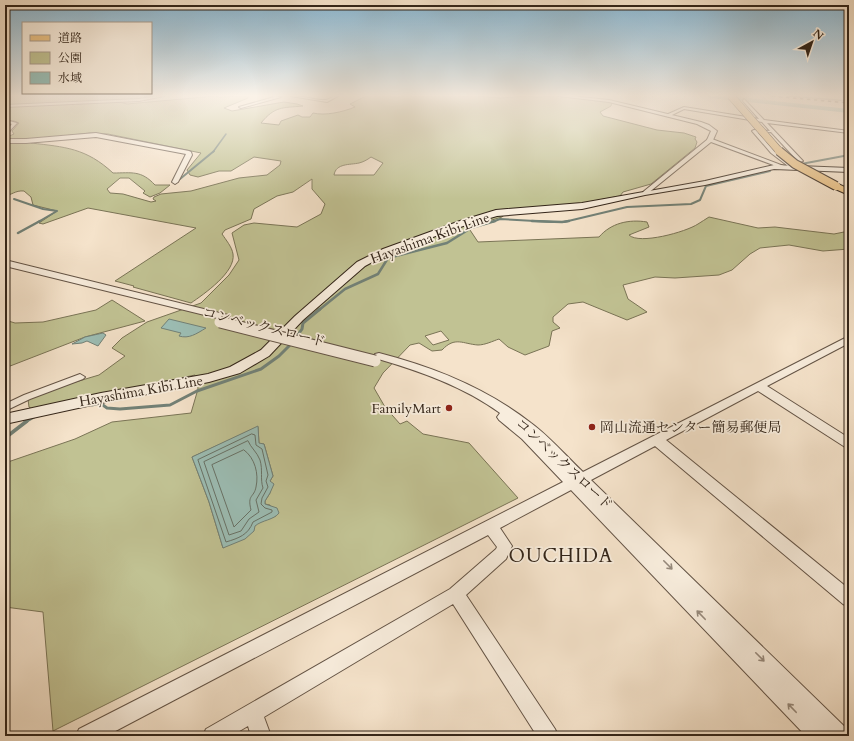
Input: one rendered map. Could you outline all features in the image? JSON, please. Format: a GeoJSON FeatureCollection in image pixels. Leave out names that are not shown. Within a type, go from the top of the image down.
{"type":"FeatureCollection","features":[{"type":"Feature","properties":{"kind":"main road"},"geometry":{"type":"LineString","coordinates":[[760,131],[781,153],[807,171],[842,186]]}},
{"type":"Feature","properties":{"kind":"main road"},"geometry":{"type":"LineString","coordinates":[[767,131],[784,150],[801,163],[842,186],[849,192]]}},
{"type":"Feature","properties":{"kind":"main road","name":"Hayashima Kibi Line"},"geometry":{"type":"LineString","coordinates":[[5,419],[100,398],[209,378],[235,370],[264,353],[299,318],[361,264],[386,252],[463,223],[496,213],[582,206],[645,192],[705,183],[769,168],[785,166],[849,170]]}},
{"type":"Feature","properties":{"kind":"street"},"geometry":{"type":"LineString","coordinates":[[645,192],[710,140],[713,131]]}},
{"type":"Feature","properties":{"kind":"street"},"geometry":{"type":"LineString","coordinates":[[710,140],[785,166],[800,161],[800,159],[773,132],[754,131],[785,166]]}},
{"type":"Feature","properties":{"kind":"street"},"geometry":{"type":"LineString","coordinates":[[838,131],[849,132]]}},
{"type":"Feature","properties":{"kind":"street"},"geometry":{"type":"LineString","coordinates":[[5,141],[26,141],[96,135],[189,153],[189,156],[175,182]]}},
{"type":"Feature","properties":{"kind":"street","name":"コンベックスロード"},"geometry":{"type":"LineString","coordinates":[[5,263],[222,320]]}},
{"type":"Feature","properties":{"kind":"street","name":"コンベックスロード"},"geometry":{"type":"LineString","coordinates":[[5,267],[377,358],[430,378],[487,406],[526,436],[576,481],[840,736]]}},
{"type":"Feature","properties":{"kind":"street"},"geometry":{"type":"LineString","coordinates":[[86,736],[279,637],[849,339]]}},
{"type":"Feature","properties":{"kind":"street"},"geometry":{"type":"LineString","coordinates":[[5,408],[27,397],[80,377]]}},
{"type":"Feature","properties":{"kind":"street"},"geometry":{"type":"LineString","coordinates":[[759,386],[849,444]]}},
{"type":"Feature","properties":{"kind":"street"},"geometry":{"type":"LineString","coordinates":[[656,439],[849,599]]}},
{"type":"Feature","properties":{"kind":"street","name":"コンベックスロード"},"geometry":{"type":"LineString","coordinates":[[576,481],[819,736]]}},
{"type":"Feature","properties":{"kind":"street"},"geometry":{"type":"LineString","coordinates":[[213,736],[456,594],[501,554],[505,546],[490,526]]}},
{"type":"Feature","properties":{"kind":"street"},"geometry":{"type":"LineString","coordinates":[[456,594],[548,736]]}},
{"type":"Feature","properties":{"kind":"street"},"geometry":{"type":"LineString","coordinates":[[253,713],[261,736]]}},
{"type":"Feature","properties":{"kind":"green space"},"geometry":{"type":"Polygon","coordinates":[[[12,131],[662,131],[684,133],[696,137],[695,139],[697,142],[695,148],[651,184],[623,192],[620,196],[578,204],[510,210],[502,217],[468,227],[478,242],[599,237],[615,225],[640,221],[647,222],[649,227],[629,235],[634,238],[642,239],[674,234],[692,227],[709,217],[758,228],[775,227],[834,234],[849,231],[849,249],[823,251],[789,245],[760,248],[750,254],[732,270],[719,275],[675,278],[655,277],[623,285],[628,299],[647,312],[627,320],[583,302],[568,304],[553,317],[553,322],[560,328],[552,331],[549,346],[525,355],[508,347],[499,339],[481,345],[455,342],[451,343],[442,350],[432,351],[419,343],[410,345],[383,373],[374,388],[385,407],[400,424],[407,421],[423,434],[469,443],[518,498],[53,731],[43,612],[5,607],[5,463],[75,439],[112,422],[191,413],[198,389],[195,375],[32,409],[29,407],[28,399],[62,386],[99,375],[125,356],[112,348],[122,338],[147,322],[201,303],[229,275],[239,260],[232,233],[244,225],[254,223],[297,227],[321,214],[325,204],[312,189],[312,179],[293,192],[277,196],[254,209],[251,219],[225,230],[222,234],[230,246],[233,254],[233,261],[230,268],[218,282],[191,303],[115,281],[196,228],[88,208],[43,224],[39,223],[57,211],[33,205],[31,197],[24,191],[18,191],[5,195],[5,143],[33,142],[31,143],[75,150],[94,158],[113,173],[136,173],[150,180],[155,185],[170,185],[160,193],[150,197],[143,193],[145,191],[129,178],[120,178],[107,189],[110,193],[123,194],[151,202],[156,201],[153,199],[154,197],[161,194],[191,191],[239,178],[267,175],[280,165],[281,161],[254,157],[231,171],[219,171],[198,177],[190,175],[187,170],[201,153],[108,134],[90,133],[36,139],[5,139],[14,134],[12,131]],[[371,157],[360,163],[340,166],[335,171],[334,175],[374,175],[383,163],[371,157]],[[441,331],[425,336],[433,345],[449,340],[441,331]],[[258,427],[192,457],[209,502],[223,548],[259,522],[276,516],[270,505],[265,504],[265,501],[270,493],[270,481],[273,476],[264,444],[259,444],[258,427]]]}},
{"type":"Feature","properties":{"kind":"green space"},"geometry":{"type":"Polygon","coordinates":[[[112,300],[145,321],[85,337],[5,368],[5,320],[15,323],[43,322],[96,310],[112,300]]]}},
{"type":"Feature","properties":{"kind":"water"},"geometry":{"type":"Polygon","coordinates":[[[169,319],[206,328],[196,334],[183,337],[179,336],[181,333],[161,328],[169,319]]]}},
{"type":"Feature","properties":{"kind":"water"},"geometry":{"type":"Polygon","coordinates":[[[103,333],[106,335],[98,346],[87,341],[72,344],[85,337],[103,333]]]}},
{"type":"Feature","properties":{"kind":"water"},"geometry":{"type":"Polygon","coordinates":[[[258,426],[259,443],[264,444],[273,476],[270,481],[274,484],[265,501],[265,504],[277,508],[279,513],[255,526],[254,531],[245,539],[223,548],[209,502],[192,457],[258,426]]]}},
{"type":"Feature","properties":{"kind":"waterway"},"geometry":{"type":"LineString","coordinates":[[213,152],[226,134]]}},
{"type":"Feature","properties":{"kind":"waterway"},"geometry":{"type":"LineString","coordinates":[[180,179],[213,152]]}},
{"type":"Feature","properties":{"kind":"waterway"},"geometry":{"type":"LineString","coordinates":[[801,164],[849,155]]}},
{"type":"Feature","properties":{"kind":"waterway"},"geometry":{"type":"LineString","coordinates":[[567,221],[627,207],[691,204],[700,200],[706,186],[770,171]]}},
{"type":"Feature","properties":{"kind":"waterway"},"geometry":{"type":"LineString","coordinates":[[14,199],[43,209],[57,211],[38,222]]}},
{"type":"Feature","properties":{"kind":"waterway"},"geometry":{"type":"LineString","coordinates":[[494,221],[500,219],[540,221]]}},
{"type":"Feature","properties":{"kind":"waterway"},"geometry":{"type":"LineString","coordinates":[[18,233],[40,221]]}},
{"type":"Feature","properties":{"kind":"waterway"},"geometry":{"type":"LineString","coordinates":[[319,310],[345,289],[378,274],[388,258],[447,243],[471,228],[494,221]]}},
{"type":"Feature","properties":{"kind":"waterway"},"geometry":{"type":"LineString","coordinates":[[532,221],[540,221]]}},
{"type":"Feature","properties":{"kind":"waterway"},"geometry":{"type":"LineString","coordinates":[[540,221],[567,221]]}},
{"type":"Feature","properties":{"kind":"waterway"},"geometry":{"type":"LineString","coordinates":[[540,221],[553,222]]}},
{"type":"Feature","properties":{"kind":"waterway"},"geometry":{"type":"LineString","coordinates":[[295,339],[302,329],[303,323],[320,309]]}},
{"type":"Feature","properties":{"kind":"waterway"},"geometry":{"type":"LineString","coordinates":[[92,405],[100,403],[107,408],[120,409],[170,405],[197,391],[261,369],[279,356],[292,343]]}},
{"type":"Feature","properties":{"kind":"waterway"},"geometry":{"type":"LineString","coordinates":[[25,422],[34,417]]}},
{"type":"Feature","properties":{"kind":"waterway"},"geometry":{"type":"LineString","coordinates":[[5,438],[27,421]]}},
{"type":"Feature","properties":{"kind":"place","name":"FamilyMart"},"geometry":{"type":"Point","coordinates":[449,408]}},
{"type":"Feature","properties":{"kind":"place","name":"岡山流通センター簡易郵便局"},"geometry":{"type":"Point","coordinates":[592,427]}},
{"type":"Feature","properties":{"kind":"district","name":"OUCHIDA"},"geometry":{"type":"Point","coordinates":[561,556]}}]}
